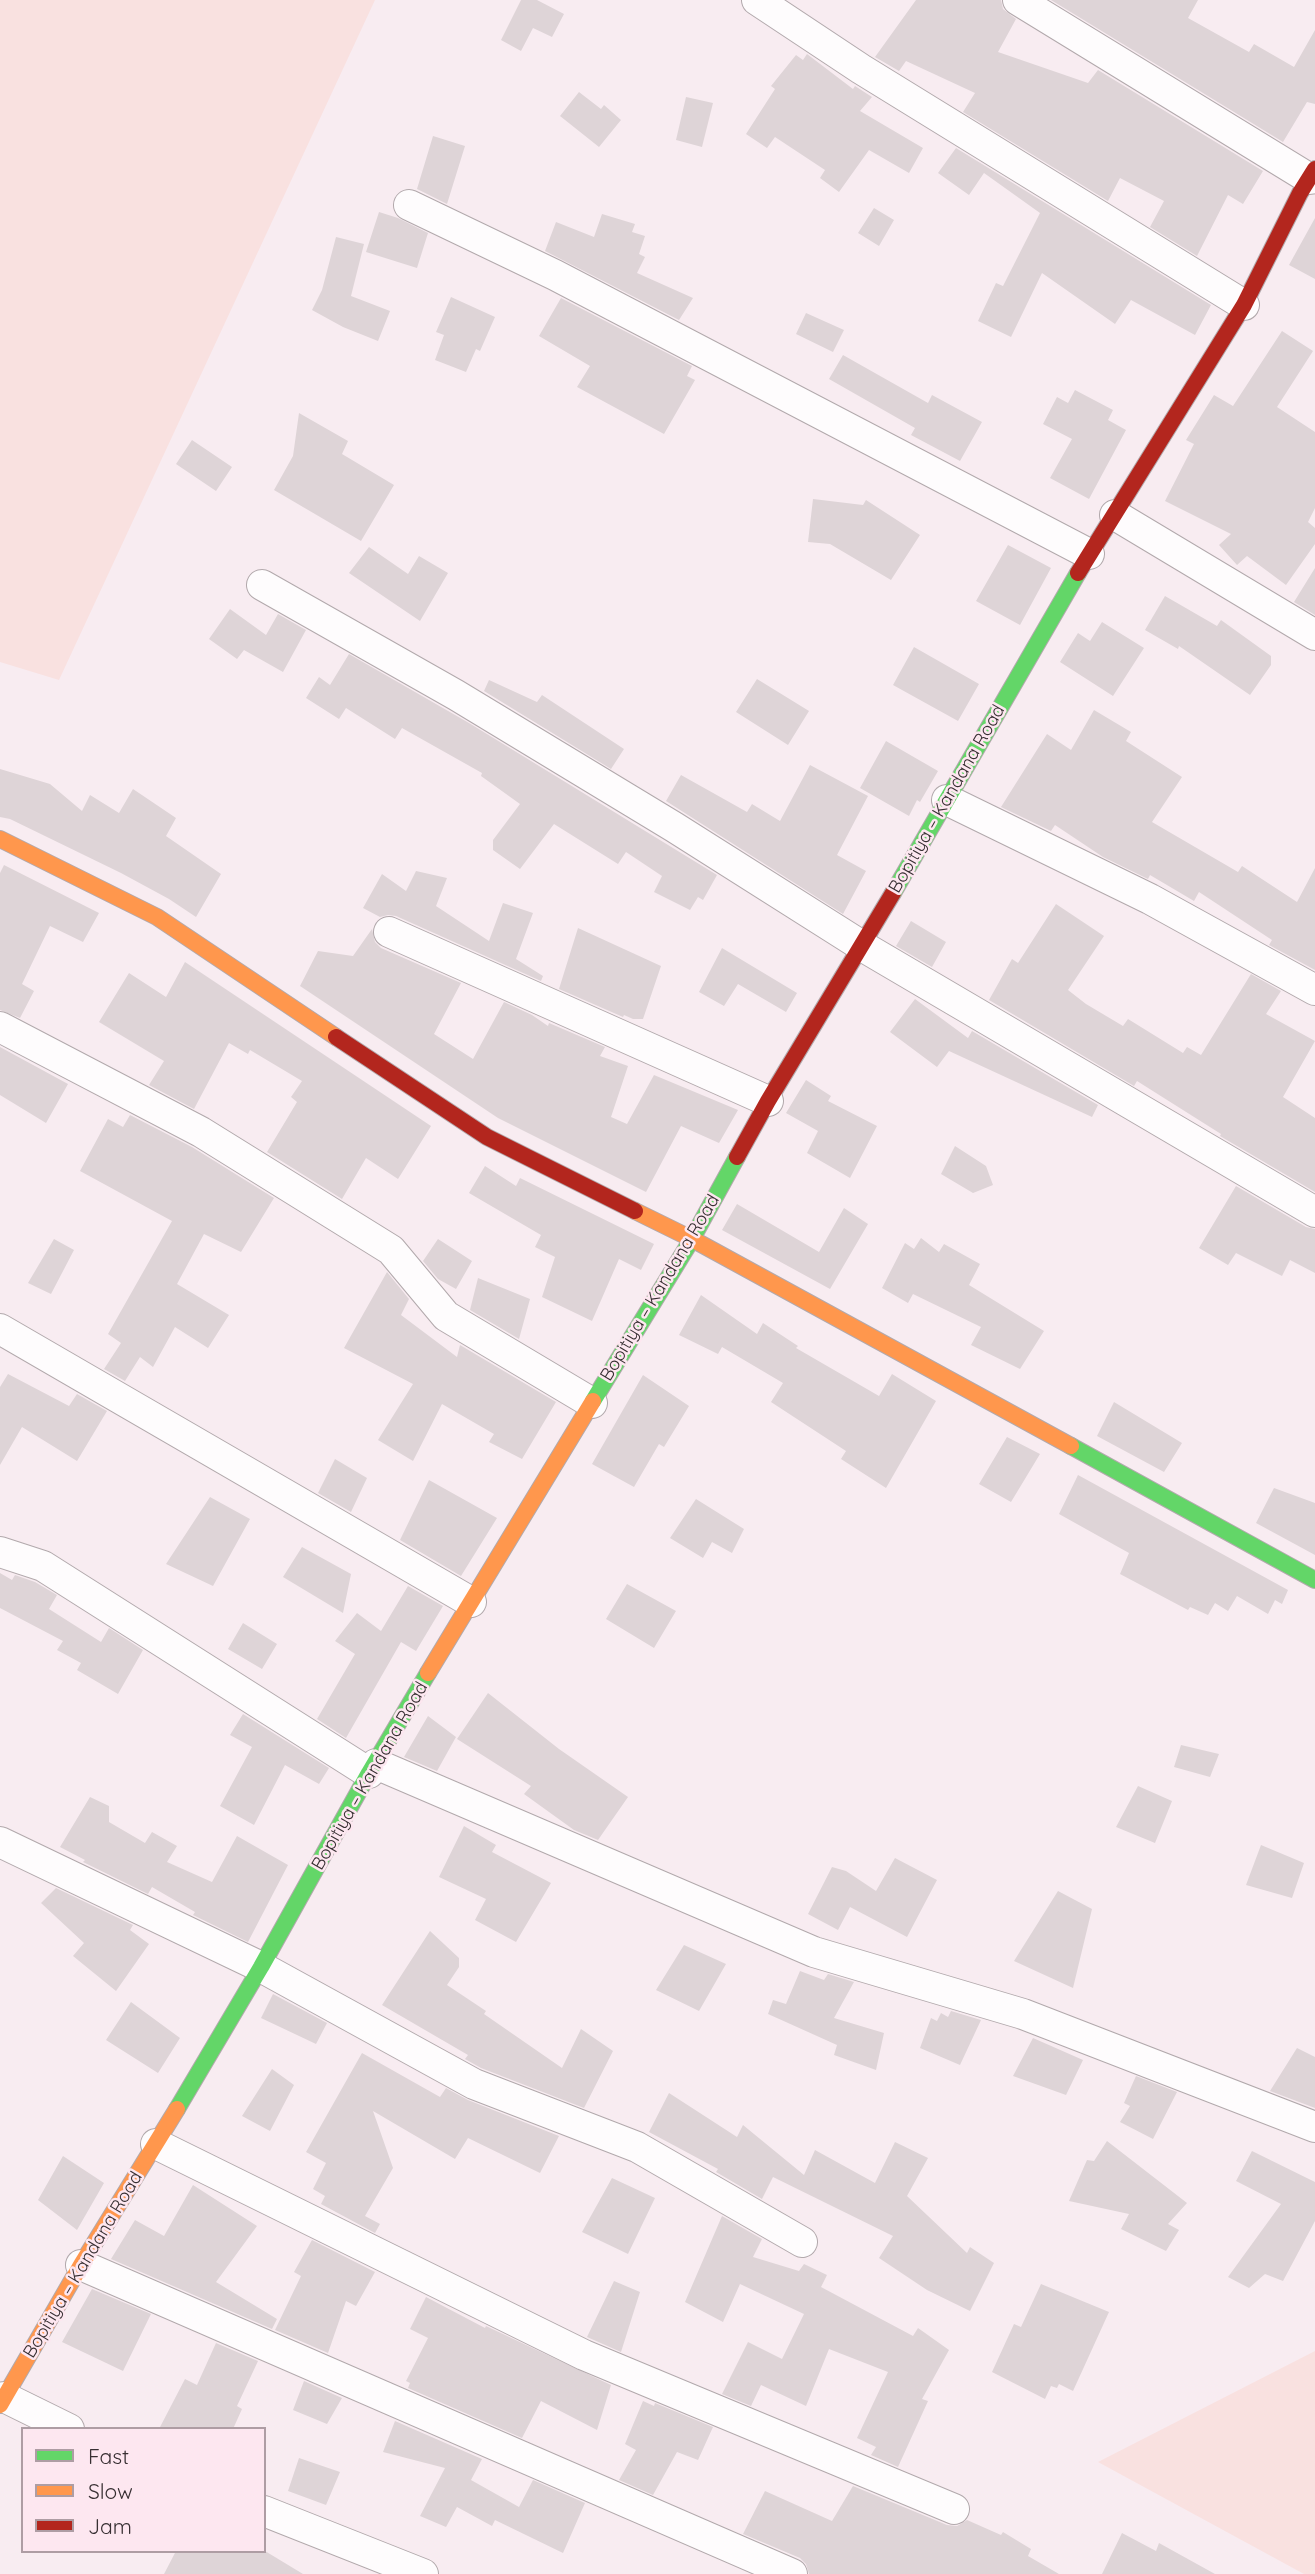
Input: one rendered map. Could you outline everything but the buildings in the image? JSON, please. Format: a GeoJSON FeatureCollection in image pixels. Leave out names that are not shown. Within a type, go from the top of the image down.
{"type":"FeatureCollection","features":[{"type":"Feature","properties":{"kind":"street"},"geometry":{"type":"LineString","coordinates":[[757,0],[861,69],[1244,305]]}},
{"type":"Feature","properties":{"kind":"street"},"geometry":{"type":"LineString","coordinates":[[1018,0],[1310,185]]}},
{"type":"Feature","properties":{"kind":"street","name":"Bopitiya – Kandana Road"},"geometry":{"type":"LineString","coordinates":[[2,2401],[261,1967],[471,1602],[692,1238],[768,1101],[862,946],[1089,554],[1244,305],[1310,185]]}},
{"type":"Feature","properties":{"kind":"street"},"geometry":{"type":"LineString","coordinates":[[409,205],[555,275],[1089,554]]}},
{"type":"Feature","properties":{"kind":"street"},"geometry":{"type":"LineString","coordinates":[[1115,515],[1315,635]]}},
{"type":"Feature","properties":{"kind":"street"},"geometry":{"type":"LineString","coordinates":[[262,585],[467,702],[674,827],[862,946],[1315,1212]]}},
{"type":"Feature","properties":{"kind":"street"},"geometry":{"type":"LineString","coordinates":[[947,800],[1150,899],[1315,990]]}},
{"type":"Feature","properties":{"kind":"street"},"geometry":{"type":"LineString","coordinates":[[0,839],[157,917],[486,1136],[692,1238],[1315,1580]]}},
{"type":"Feature","properties":{"kind":"street"},"geometry":{"type":"LineString","coordinates":[[388,932],[768,1101]]}},
{"type":"Feature","properties":{"kind":"street"},"geometry":{"type":"LineString","coordinates":[[0,1027],[201,1132],[391,1250],[446,1316],[592,1403]]}},
{"type":"Feature","properties":{"kind":"street"},"geometry":{"type":"LineString","coordinates":[[0,1329],[471,1602]]}},
{"type":"Feature","properties":{"kind":"street"},"geometry":{"type":"LineString","coordinates":[[0,1552],[43,1566],[373,1769],[814,1952],[1023,2014],[1315,2127]]}},
{"type":"Feature","properties":{"kind":"street"},"geometry":{"type":"LineString","coordinates":[[0,1842],[261,1967],[474,2084],[637,2147],[802,2242]]}},
{"type":"Feature","properties":{"kind":"street"},"geometry":{"type":"LineString","coordinates":[[156,2144],[584,2355],[954,2509]]}},
{"type":"Feature","properties":{"kind":"street"},"geometry":{"type":"LineString","coordinates":[[81,2265],[792,2574]]}},
{"type":"Feature","properties":{"kind":"street"},"geometry":{"type":"LineString","coordinates":[[2,2401],[64,2427]]}},
{"type":"Feature","properties":{"kind":"street"},"geometry":{"type":"LineString","coordinates":[[266,2512],[423,2574]]}},
{"type":"Feature","properties":{"kind":"shaded area"},"geometry":{"type":"Polygon","coordinates":[[[0,0],[375,0],[59,680],[0,662],[0,0]]]}},
{"type":"Feature","properties":{"kind":"shaded area"},"geometry":{"type":"Polygon","coordinates":[[[1315,2351],[1315,2574],[1304,2574],[1098,2462],[1315,2351]]]}},
{"type":"Feature","properties":{"kind":"traffic: fast"},"geometry":{"type":"LineString","coordinates":[[893,893],[1078,573]]}},
{"type":"Feature","properties":{"kind":"traffic: fast"},"geometry":{"type":"LineString","coordinates":[[593,1401],[692,1239],[737,1157]]}},
{"type":"Feature","properties":{"kind":"traffic: fast"},"geometry":{"type":"LineString","coordinates":[[1071,1446],[1315,1580]]}},
{"type":"Feature","properties":{"kind":"traffic: fast"},"geometry":{"type":"LineString","coordinates":[[177,2109],[428,1673]]}},
{"type":"Feature","properties":{"kind":"traffic: slow"},"geometry":{"type":"LineString","coordinates":[[0,839],[157,917],[336,1037]]}},
{"type":"Feature","properties":{"kind":"traffic: slow"},"geometry":{"type":"LineString","coordinates":[[635,1211],[692,1239],[1071,1446]]}},
{"type":"Feature","properties":{"kind":"traffic: slow"},"geometry":{"type":"LineString","coordinates":[[428,1673],[593,1401]]}},
{"type":"Feature","properties":{"kind":"traffic: slow"},"geometry":{"type":"LineString","coordinates":[[0,2405],[81,2265],[177,2109]]}},
{"type":"Feature","properties":{"kind":"traffic: jam"},"geometry":{"type":"LineString","coordinates":[[1078,573],[1244,305],[1300,193],[1315,169]]}},
{"type":"Feature","properties":{"kind":"traffic: jam"},"geometry":{"type":"LineString","coordinates":[[737,1157],[893,893]]}},
{"type":"Feature","properties":{"kind":"traffic: jam"},"geometry":{"type":"LineString","coordinates":[[336,1037],[487,1137],[635,1211]]}}]}
